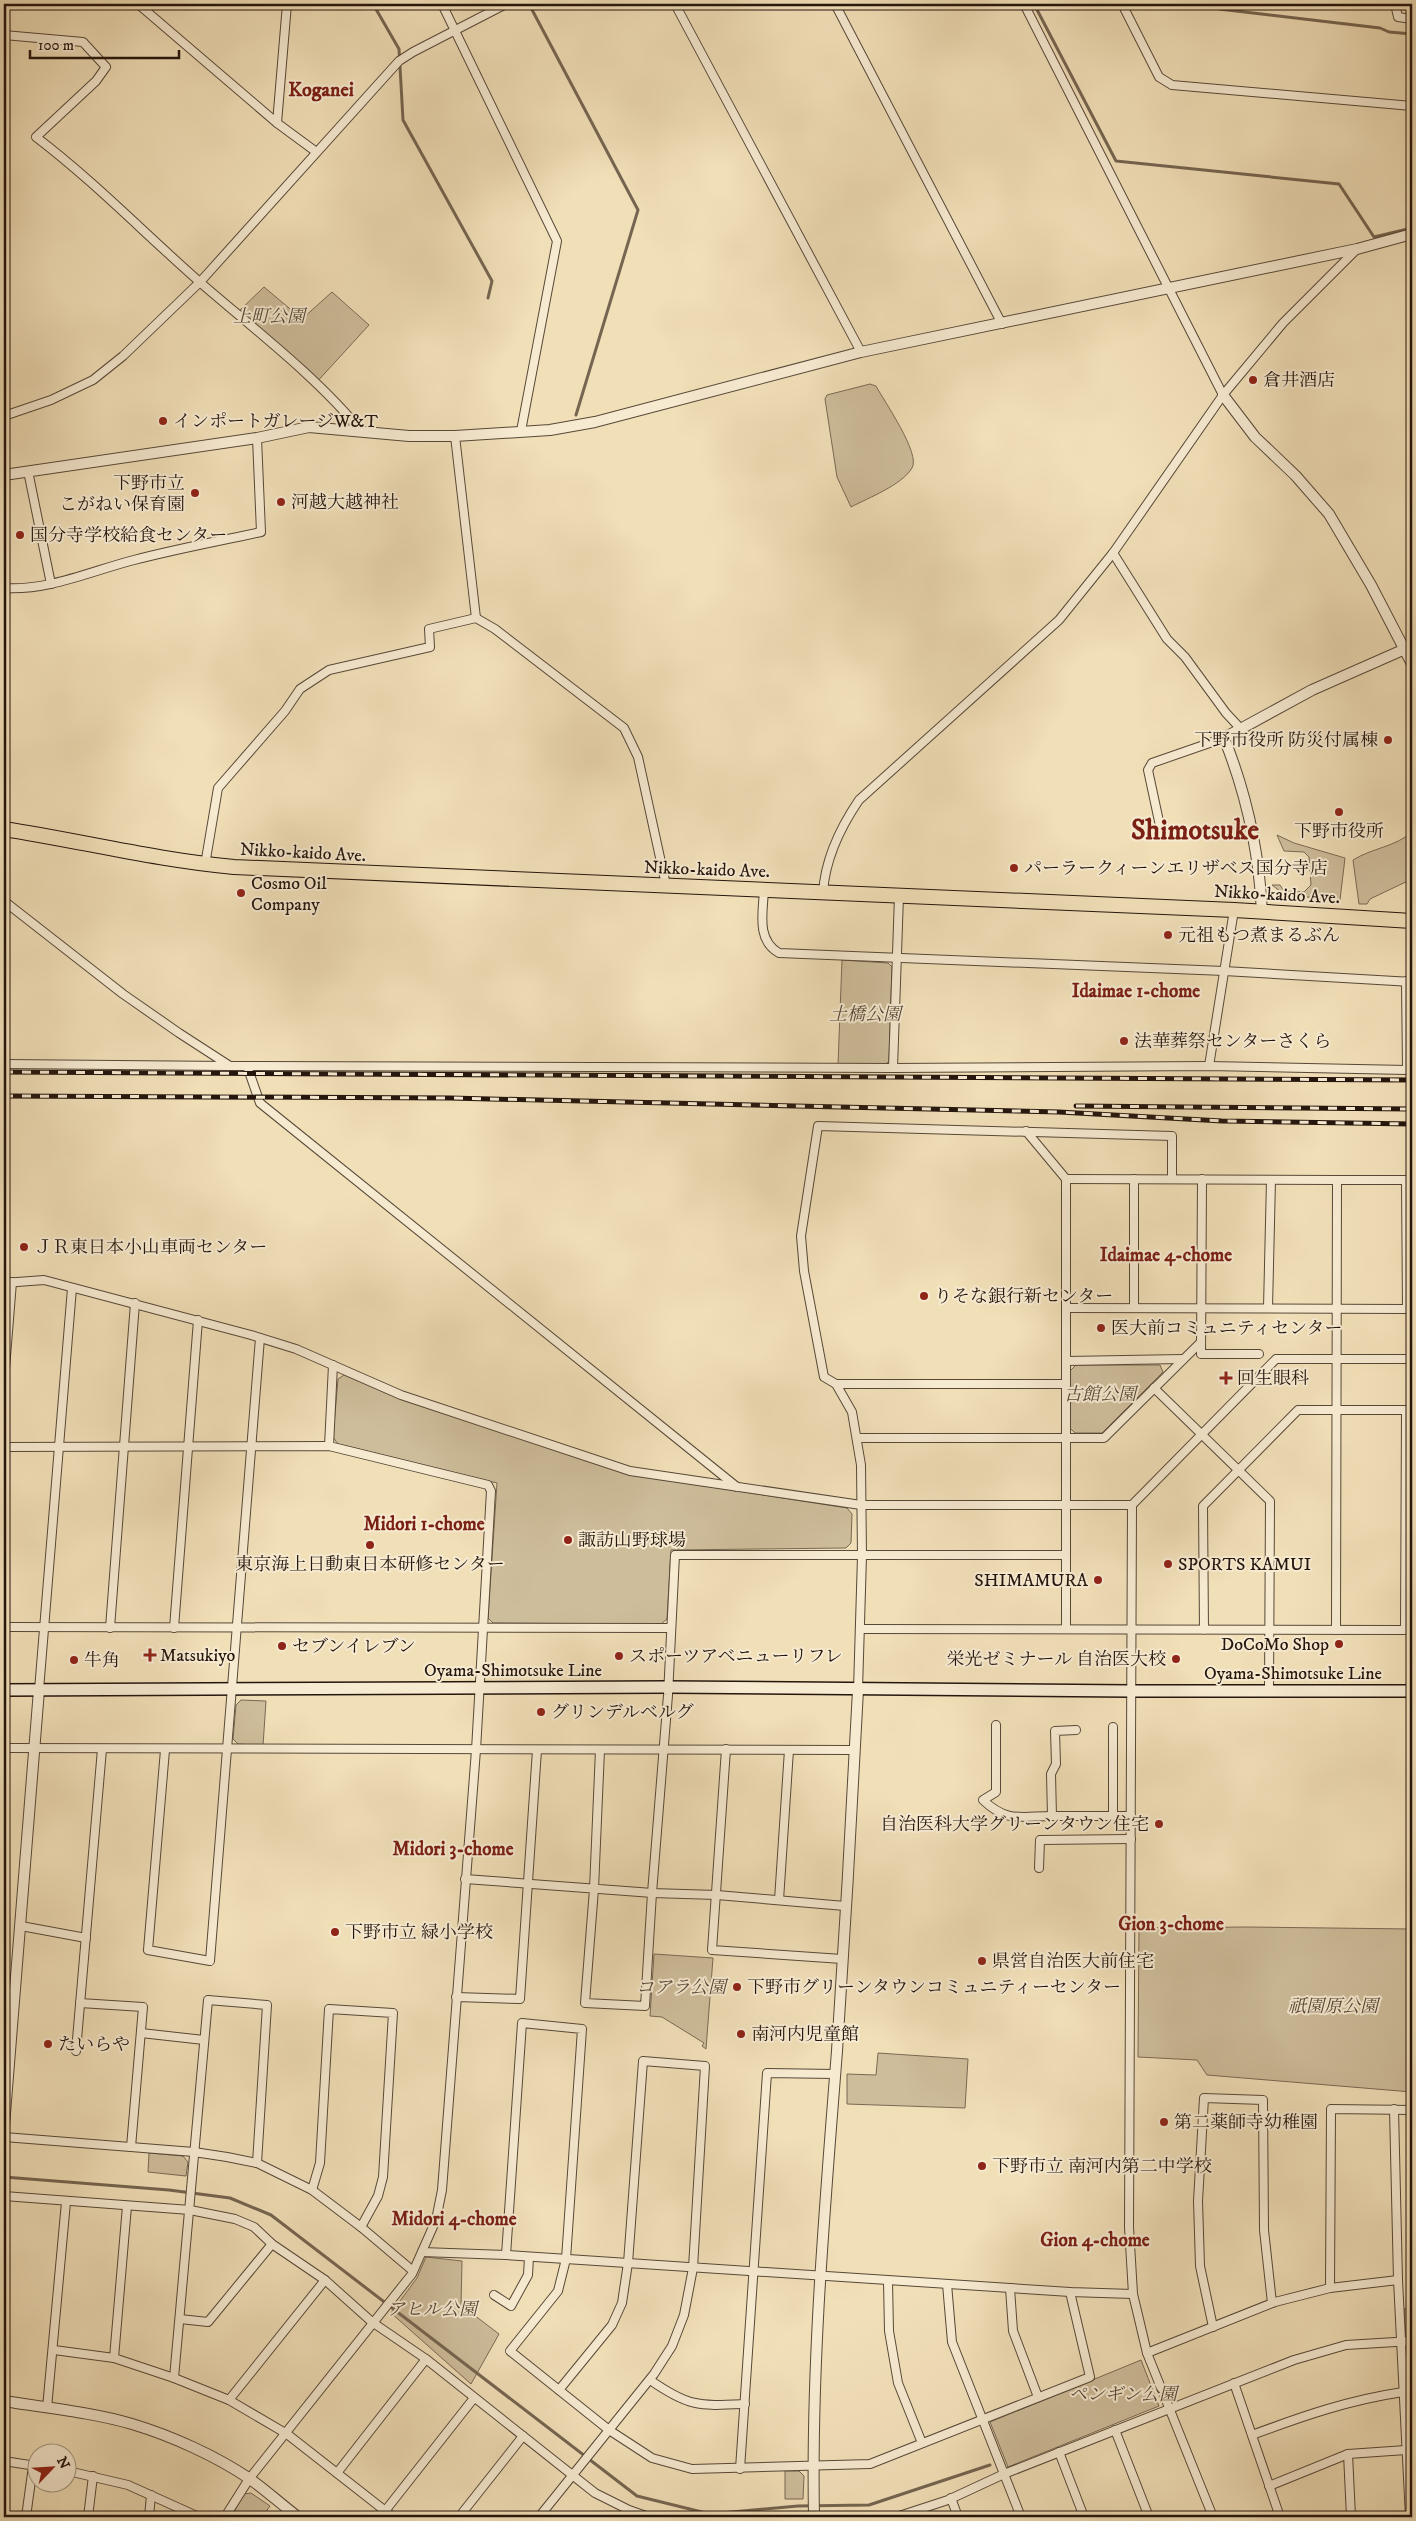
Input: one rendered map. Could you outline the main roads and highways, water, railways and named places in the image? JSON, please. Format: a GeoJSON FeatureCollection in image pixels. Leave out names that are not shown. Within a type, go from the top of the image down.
{"type":"FeatureCollection","features":[{"type":"Feature","properties":{"kind":"highway","name":"Nikko-kaido Ave."},"geometry":{"type":"LineString","coordinates":[[4,829],[60,838],[146,857],[205,865],[1234,910],[1412,921]]}},
{"type":"Feature","properties":{"kind":"main road","name":"Oyama-Shimotsuke Line"},"geometry":{"type":"LineString","coordinates":[[4,1690],[668,1686],[858,1690],[1412,1691]]}},
{"type":"Feature","properties":{"kind":"waterway"},"geometry":{"type":"LineString","coordinates":[[373,4],[399,49],[403,120],[492,281],[488,298]]}},
{"type":"Feature","properties":{"kind":"waterway"},"geometry":{"type":"LineString","coordinates":[[529,4],[638,210],[576,415]]}},
{"type":"Feature","properties":{"kind":"waterway"},"geometry":{"type":"LineString","coordinates":[[1034,4],[1116,161],[1339,184],[1374,237],[1412,228]]}},
{"type":"Feature","properties":{"kind":"waterway"},"geometry":{"type":"LineString","coordinates":[[1217,4],[1219,9],[1380,28],[1389,32],[1412,34]]}},
{"type":"Feature","properties":{"kind":"waterway"},"geometry":{"type":"LineString","coordinates":[[4,2177],[169,2190],[230,2198],[271,2215],[637,2496],[710,2514],[798,2506],[869,2505],[990,2465]]}},
{"type":"Feature","properties":{"kind":"railway"},"geometry":{"type":"LineString","coordinates":[[4,1072],[1412,1080]]}},
{"type":"Feature","properties":{"kind":"railway"},"geometry":{"type":"LineString","coordinates":[[4,1096],[450,1098],[1059,1112],[1222,1121],[1412,1124]]}},
{"type":"Feature","properties":{"kind":"railway"},"geometry":{"type":"LineString","coordinates":[[1076,1106],[1412,1109]]}},
{"type":"Feature","properties":{"kind":"place","name":"倉井酒店"},"geometry":{"type":"Point","coordinates":[1253,380]}},
{"type":"Feature","properties":{"kind":"place","name":"インポートガレージW&T"},"geometry":{"type":"Point","coordinates":[163,421]}},
{"type":"Feature","properties":{"kind":"place","name":"下野市立 こがねい保育園"},"geometry":{"type":"Point","coordinates":[195,493]}},
{"type":"Feature","properties":{"kind":"place","name":"河越大越神社"},"geometry":{"type":"Point","coordinates":[281,502]}},
{"type":"Feature","properties":{"kind":"place","name":"国分寺学校給食センター"},"geometry":{"type":"Point","coordinates":[20,535]}},
{"type":"Feature","properties":{"kind":"place","name":"下野市役所 防災付属棟"},"geometry":{"type":"Point","coordinates":[1388,740]}},
{"type":"Feature","properties":{"kind":"place","name":"下野市役所"},"geometry":{"type":"Point","coordinates":[1339,812]}},
{"type":"Feature","properties":{"kind":"place","name":"パーラークィーンエリザベス国分寺店"},"geometry":{"type":"Point","coordinates":[1014,868]}},
{"type":"Feature","properties":{"kind":"place","name":"Cosmo Oil Company"},"geometry":{"type":"Point","coordinates":[241,893]}},
{"type":"Feature","properties":{"kind":"place","name":"元祖もつ煮まるぶん"},"geometry":{"type":"Point","coordinates":[1168,935]}},
{"type":"Feature","properties":{"kind":"place","name":"法華葬祭センターさくら"},"geometry":{"type":"Point","coordinates":[1124,1041]}},
{"type":"Feature","properties":{"kind":"place","name":"ＪＲ東日本小山車両センター"},"geometry":{"type":"Point","coordinates":[24,1247]}},
{"type":"Feature","properties":{"kind":"place","name":"りそな銀行新センター"},"geometry":{"type":"Point","coordinates":[924,1296]}},
{"type":"Feature","properties":{"kind":"place","name":"医大前コミュニティセンター"},"geometry":{"type":"Point","coordinates":[1101,1328]}},
{"type":"Feature","properties":{"kind":"place","name":"回生眼科"},"geometry":{"type":"Point","coordinates":[1226,1378]}},
{"type":"Feature","properties":{"kind":"place","name":"諏訪山野球場"},"geometry":{"type":"Point","coordinates":[568,1540]}},
{"type":"Feature","properties":{"kind":"place","name":"東京海上日動東日本研修センター"},"geometry":{"type":"Point","coordinates":[370,1545]}},
{"type":"Feature","properties":{"kind":"place","name":"SPORTS KAMUI"},"geometry":{"type":"Point","coordinates":[1168,1564]}},
{"type":"Feature","properties":{"kind":"place","name":"SHIMAMURA"},"geometry":{"type":"Point","coordinates":[1098,1580]}},
{"type":"Feature","properties":{"kind":"place","name":"DoCoMo Shop"},"geometry":{"type":"Point","coordinates":[1339,1644]}},
{"type":"Feature","properties":{"kind":"place","name":"セブンイレブン"},"geometry":{"type":"Point","coordinates":[282,1646]}},
{"type":"Feature","properties":{"kind":"place","name":"Matsukiyo"},"geometry":{"type":"Point","coordinates":[150,1655]}},
{"type":"Feature","properties":{"kind":"place","name":"スポーツアベニューリフレ"},"geometry":{"type":"Point","coordinates":[619,1656]}},
{"type":"Feature","properties":{"kind":"place","name":"栄光ゼミナール 自治医大校"},"geometry":{"type":"Point","coordinates":[1176,1659]}},
{"type":"Feature","properties":{"kind":"place","name":"牛角"},"geometry":{"type":"Point","coordinates":[74,1660]}},
{"type":"Feature","properties":{"kind":"place","name":"グリンデルベルグ"},"geometry":{"type":"Point","coordinates":[541,1712]}},
{"type":"Feature","properties":{"kind":"place","name":"自治医科大学グリーンタウン住宅"},"geometry":{"type":"Point","coordinates":[1159,1824]}},
{"type":"Feature","properties":{"kind":"place","name":"下野市立 緑小学校"},"geometry":{"type":"Point","coordinates":[335,1932]}},
{"type":"Feature","properties":{"kind":"place","name":"県営自治医大前住宅"},"geometry":{"type":"Point","coordinates":[982,1961]}},
{"type":"Feature","properties":{"kind":"place","name":"下野市グリーンタウンコミュニティーセンター"},"geometry":{"type":"Point","coordinates":[737,1987]}},
{"type":"Feature","properties":{"kind":"place","name":"南河内児童館"},"geometry":{"type":"Point","coordinates":[741,2034]}},
{"type":"Feature","properties":{"kind":"place","name":"たいらや"},"geometry":{"type":"Point","coordinates":[48,2044]}},
{"type":"Feature","properties":{"kind":"place","name":"第二薬師寺幼稚園"},"geometry":{"type":"Point","coordinates":[1164,2122]}},
{"type":"Feature","properties":{"kind":"place","name":"下野市立 南河内第二中学校"},"geometry":{"type":"Point","coordinates":[982,2166]}},
{"type":"Feature","properties":{"kind":"district","name":"Koganei"},"geometry":{"type":"Point","coordinates":[321,89]}},
{"type":"Feature","properties":{"kind":"district","name":"Shimotsuke"},"geometry":{"type":"Point","coordinates":[1195,829]}},
{"type":"Feature","properties":{"kind":"district","name":"Idaimae 1-chome"},"geometry":{"type":"Point","coordinates":[1136,990]}},
{"type":"Feature","properties":{"kind":"district","name":"Idaimae 4-chome"},"geometry":{"type":"Point","coordinates":[1166,1254]}},
{"type":"Feature","properties":{"kind":"district","name":"Midori 1-chome"},"geometry":{"type":"Point","coordinates":[424,1523]}},
{"type":"Feature","properties":{"kind":"district","name":"Midori 3-chome"},"geometry":{"type":"Point","coordinates":[453,1848]}},
{"type":"Feature","properties":{"kind":"district","name":"Gion 3-chome"},"geometry":{"type":"Point","coordinates":[1171,1923]}},
{"type":"Feature","properties":{"kind":"district","name":"Midori 4-chome"},"geometry":{"type":"Point","coordinates":[454,2218]}},
{"type":"Feature","properties":{"kind":"district","name":"Gion 4-chome"},"geometry":{"type":"Point","coordinates":[1095,2239]}},
{"type":"Feature","properties":{"kind":"park label","name":"上町公園"},"geometry":{"type":"Point","coordinates":[269,316]}},
{"type":"Feature","properties":{"kind":"park label","name":"土橋公園"},"geometry":{"type":"Point","coordinates":[865,1014]}},
{"type":"Feature","properties":{"kind":"park label","name":"古館公園"},"geometry":{"type":"Point","coordinates":[1100,1394]}},
{"type":"Feature","properties":{"kind":"park label","name":"コアラ公園"},"geometry":{"type":"Point","coordinates":[681,1987]}},
{"type":"Feature","properties":{"kind":"park label","name":"祇園原公園"},"geometry":{"type":"Point","coordinates":[1333,2006]}},
{"type":"Feature","properties":{"kind":"park label","name":"アヒル公園"},"geometry":{"type":"Point","coordinates":[432,2309]}},
{"type":"Feature","properties":{"kind":"park label","name":"ペンギン公園"},"geometry":{"type":"Point","coordinates":[1123,2394]}}]}
